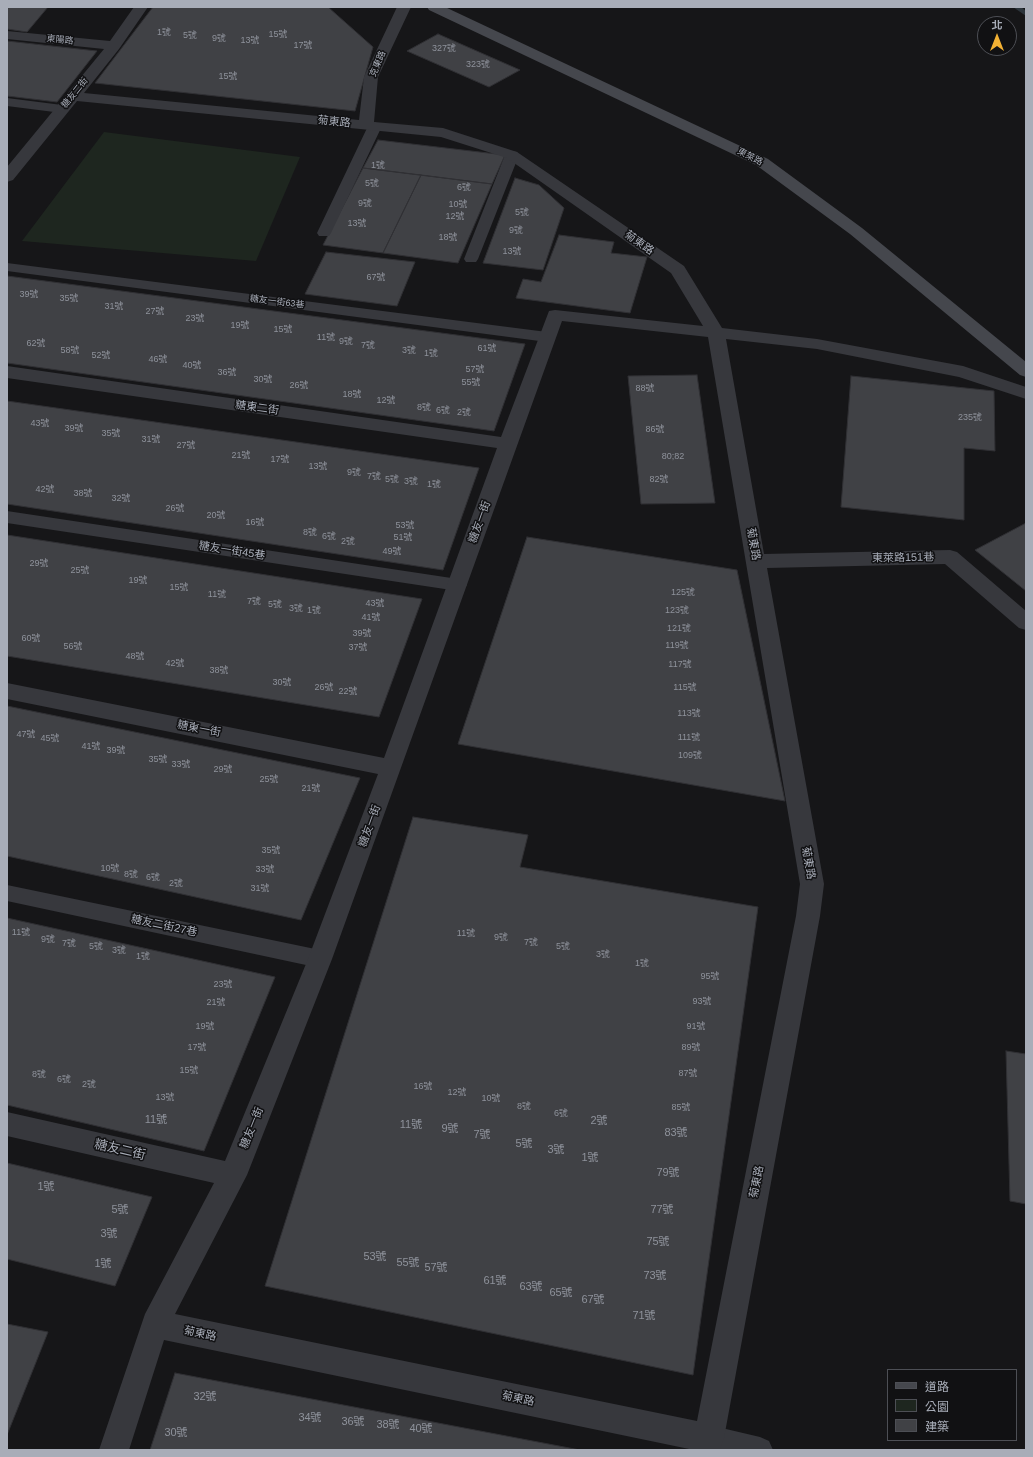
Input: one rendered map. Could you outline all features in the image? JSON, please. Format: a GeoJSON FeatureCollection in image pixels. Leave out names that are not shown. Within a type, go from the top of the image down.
{"type":"FeatureCollection","features":[{"type":"Feature","properties":{"kind":"street","name":"糖友二街"},"geometry":{"type":"LineString","coordinates":[[7,177],[114,46],[141,7]]}},
{"type":"Feature","properties":{"kind":"street","name":"克東路"},"geometry":{"type":"LineString","coordinates":[[370,125],[371,77],[404,7]]}},
{"type":"Feature","properties":{"kind":"street","name":"東萊路"},"geometry":{"type":"LineString","coordinates":[[434,7],[762,162],[856,231],[1026,371]]}},
{"type":"Feature","properties":{"kind":"street","name":"東陽路"},"geometry":{"type":"LineString","coordinates":[[7,35],[114,46]]}},
{"type":"Feature","properties":{"kind":"street","name":"菊東路"},"geometry":{"type":"LineString","coordinates":[[68,103],[370,125],[443,133],[512,155],[678,270],[716,333],[812,884],[808,916],[709,1438],[155,1324]]}},
{"type":"Feature","properties":{"kind":"street","name":"糖友一街"},"geometry":{"type":"LineString","coordinates":[[155,1324],[234,1175],[320,959],[458,585],[555,315],[716,333]]}},
{"type":"Feature","properties":{"kind":"street"},"geometry":{"type":"LineString","coordinates":[[716,333],[817,344],[964,372],[1026,393]]}},
{"type":"Feature","properties":{"kind":"street","name":"糖東二街"},"geometry":{"type":"LineString","coordinates":[[7,372],[508,444]]}},
{"type":"Feature","properties":{"kind":"street","name":"東萊路151巷"},"geometry":{"type":"LineString","coordinates":[[756,561],[950,557],[1026,623]]}},
{"type":"Feature","properties":{"kind":"street","name":"糖東一街"},"geometry":{"type":"LineString","coordinates":[[7,691],[391,768]]}},
{"type":"Feature","properties":{"kind":"street","name":"糖友二街"},"geometry":{"type":"LineString","coordinates":[[7,1124],[234,1175]]}},
{"type":"Feature","properties":{"kind":"street"},"geometry":{"type":"LineString","coordinates":[[114,1450],[155,1324]]}},
{"type":"Feature","properties":{"kind":"lane"},"geometry":{"type":"LineString","coordinates":[[7,102],[68,103]]}},
{"type":"Feature","properties":{"kind":"lane"},"geometry":{"type":"LineString","coordinates":[[324,233],[370,125]]}},
{"type":"Feature","properties":{"kind":"lane"},"geometry":{"type":"LineString","coordinates":[[470,259],[512,155]]}},
{"type":"Feature","properties":{"kind":"lane","name":"糖友一街63巷"},"geometry":{"type":"LineString","coordinates":[[7,267],[547,337]]}},
{"type":"Feature","properties":{"kind":"lane","name":"糖友一街45巷"},"geometry":{"type":"LineString","coordinates":[[7,517],[458,585]]}},
{"type":"Feature","properties":{"kind":"lane","name":"糖友二街27巷"},"geometry":{"type":"LineString","coordinates":[[7,892],[320,959]]}},
{"type":"Feature","properties":{"kind":"lane"},"geometry":{"type":"LineString","coordinates":[[709,1438],[760,1450]]}},
{"type":"Feature","properties":{"kind":"green space"},"geometry":{"type":"Polygon","coordinates":[[[104,132],[300,157],[256,261],[22,241],[104,132]]]}},
{"type":"Feature","properties":{"kind":"building"},"geometry":{"type":"Polygon","coordinates":[[[7,7],[48,7],[27,32],[7,29],[7,7]]]}},
{"type":"Feature","properties":{"kind":"building"},"geometry":{"type":"Polygon","coordinates":[[[153,7],[328,7],[373,47],[355,111],[95,83],[153,7]]]}},
{"type":"Feature","properties":{"kind":"building"},"geometry":{"type":"Polygon","coordinates":[[[438,34],[520,70],[489,87],[407,51],[438,34]]]}},
{"type":"Feature","properties":{"kind":"building"},"geometry":{"type":"Polygon","coordinates":[[[7,41],[97,51],[57,102],[7,96],[7,41]]]}},
{"type":"Feature","properties":{"kind":"building"},"geometry":{"type":"Polygon","coordinates":[[[378,140],[505,155],[492,184],[363,168],[378,140]]]}},
{"type":"Feature","properties":{"kind":"building"},"geometry":{"type":"Polygon","coordinates":[[[363,168],[421,175],[383,253],[323,245],[363,168]]]}},
{"type":"Feature","properties":{"kind":"building"},"geometry":{"type":"Polygon","coordinates":[[[421,175],[492,184],[458,263],[383,253],[421,175]]]}},
{"type":"Feature","properties":{"kind":"building"},"geometry":{"type":"Polygon","coordinates":[[[515,178],[539,185],[564,208],[543,270],[483,263],[515,178]]]}},
{"type":"Feature","properties":{"kind":"building"},"geometry":{"type":"Polygon","coordinates":[[[559,235],[614,242],[611,253],[647,257],[630,313],[516,298],[523,279],[541,282],[559,235]]]}},
{"type":"Feature","properties":{"kind":"building"},"geometry":{"type":"Polygon","coordinates":[[[326,252],[415,262],[397,306],[305,294],[326,252]]]}},
{"type":"Feature","properties":{"kind":"building"},"geometry":{"type":"Polygon","coordinates":[[[7,276],[525,344],[494,431],[7,363],[7,276]]]}},
{"type":"Feature","properties":{"kind":"building"},"geometry":{"type":"Polygon","coordinates":[[[697,375],[715,503],[641,504],[628,376],[697,375]]]}},
{"type":"Feature","properties":{"kind":"building"},"geometry":{"type":"Polygon","coordinates":[[[851,376],[994,391],[995,451],[964,448],[964,520],[841,507],[851,376]]]}},
{"type":"Feature","properties":{"kind":"building"},"geometry":{"type":"Polygon","coordinates":[[[7,401],[479,468],[443,570],[7,504],[7,401]]]}},
{"type":"Feature","properties":{"kind":"building"},"geometry":{"type":"Polygon","coordinates":[[[1026,523],[1026,591],[975,550],[1026,523]]]}},
{"type":"Feature","properties":{"kind":"building"},"geometry":{"type":"Polygon","coordinates":[[[7,535],[422,599],[379,717],[7,656],[7,535]]]}},
{"type":"Feature","properties":{"kind":"building"},"geometry":{"type":"Polygon","coordinates":[[[527,537],[737,570],[785,801],[458,744],[527,537]]]}},
{"type":"Feature","properties":{"kind":"building"},"geometry":{"type":"Polygon","coordinates":[[[7,706],[360,778],[301,920],[7,856],[7,706]]]}},
{"type":"Feature","properties":{"kind":"building"},"geometry":{"type":"Polygon","coordinates":[[[413,817],[528,835],[520,867],[758,907],[693,1375],[265,1286],[413,817]]]}},
{"type":"Feature","properties":{"kind":"building"},"geometry":{"type":"Polygon","coordinates":[[[7,918],[275,977],[204,1151],[7,1105],[7,918]]]}},
{"type":"Feature","properties":{"kind":"building"},"geometry":{"type":"Polygon","coordinates":[[[1006,1051],[1026,1054],[1026,1204],[1010,1201],[1006,1051]]]}},
{"type":"Feature","properties":{"kind":"building"},"geometry":{"type":"Polygon","coordinates":[[[7,1163],[152,1197],[115,1286],[7,1259],[7,1163]]]}},
{"type":"Feature","properties":{"kind":"building"},"geometry":{"type":"Polygon","coordinates":[[[7,1324],[48,1332],[7,1435],[7,1324]]]}},
{"type":"Feature","properties":{"kind":"building"},"geometry":{"type":"Polygon","coordinates":[[[175,1373],[580,1450],[150,1450],[175,1373]]]}},
{"type":"Feature","properties":{"kind":"waterway"},"geometry":{"type":"LineString","coordinates":[[1016,7],[1026,14]]}}]}
